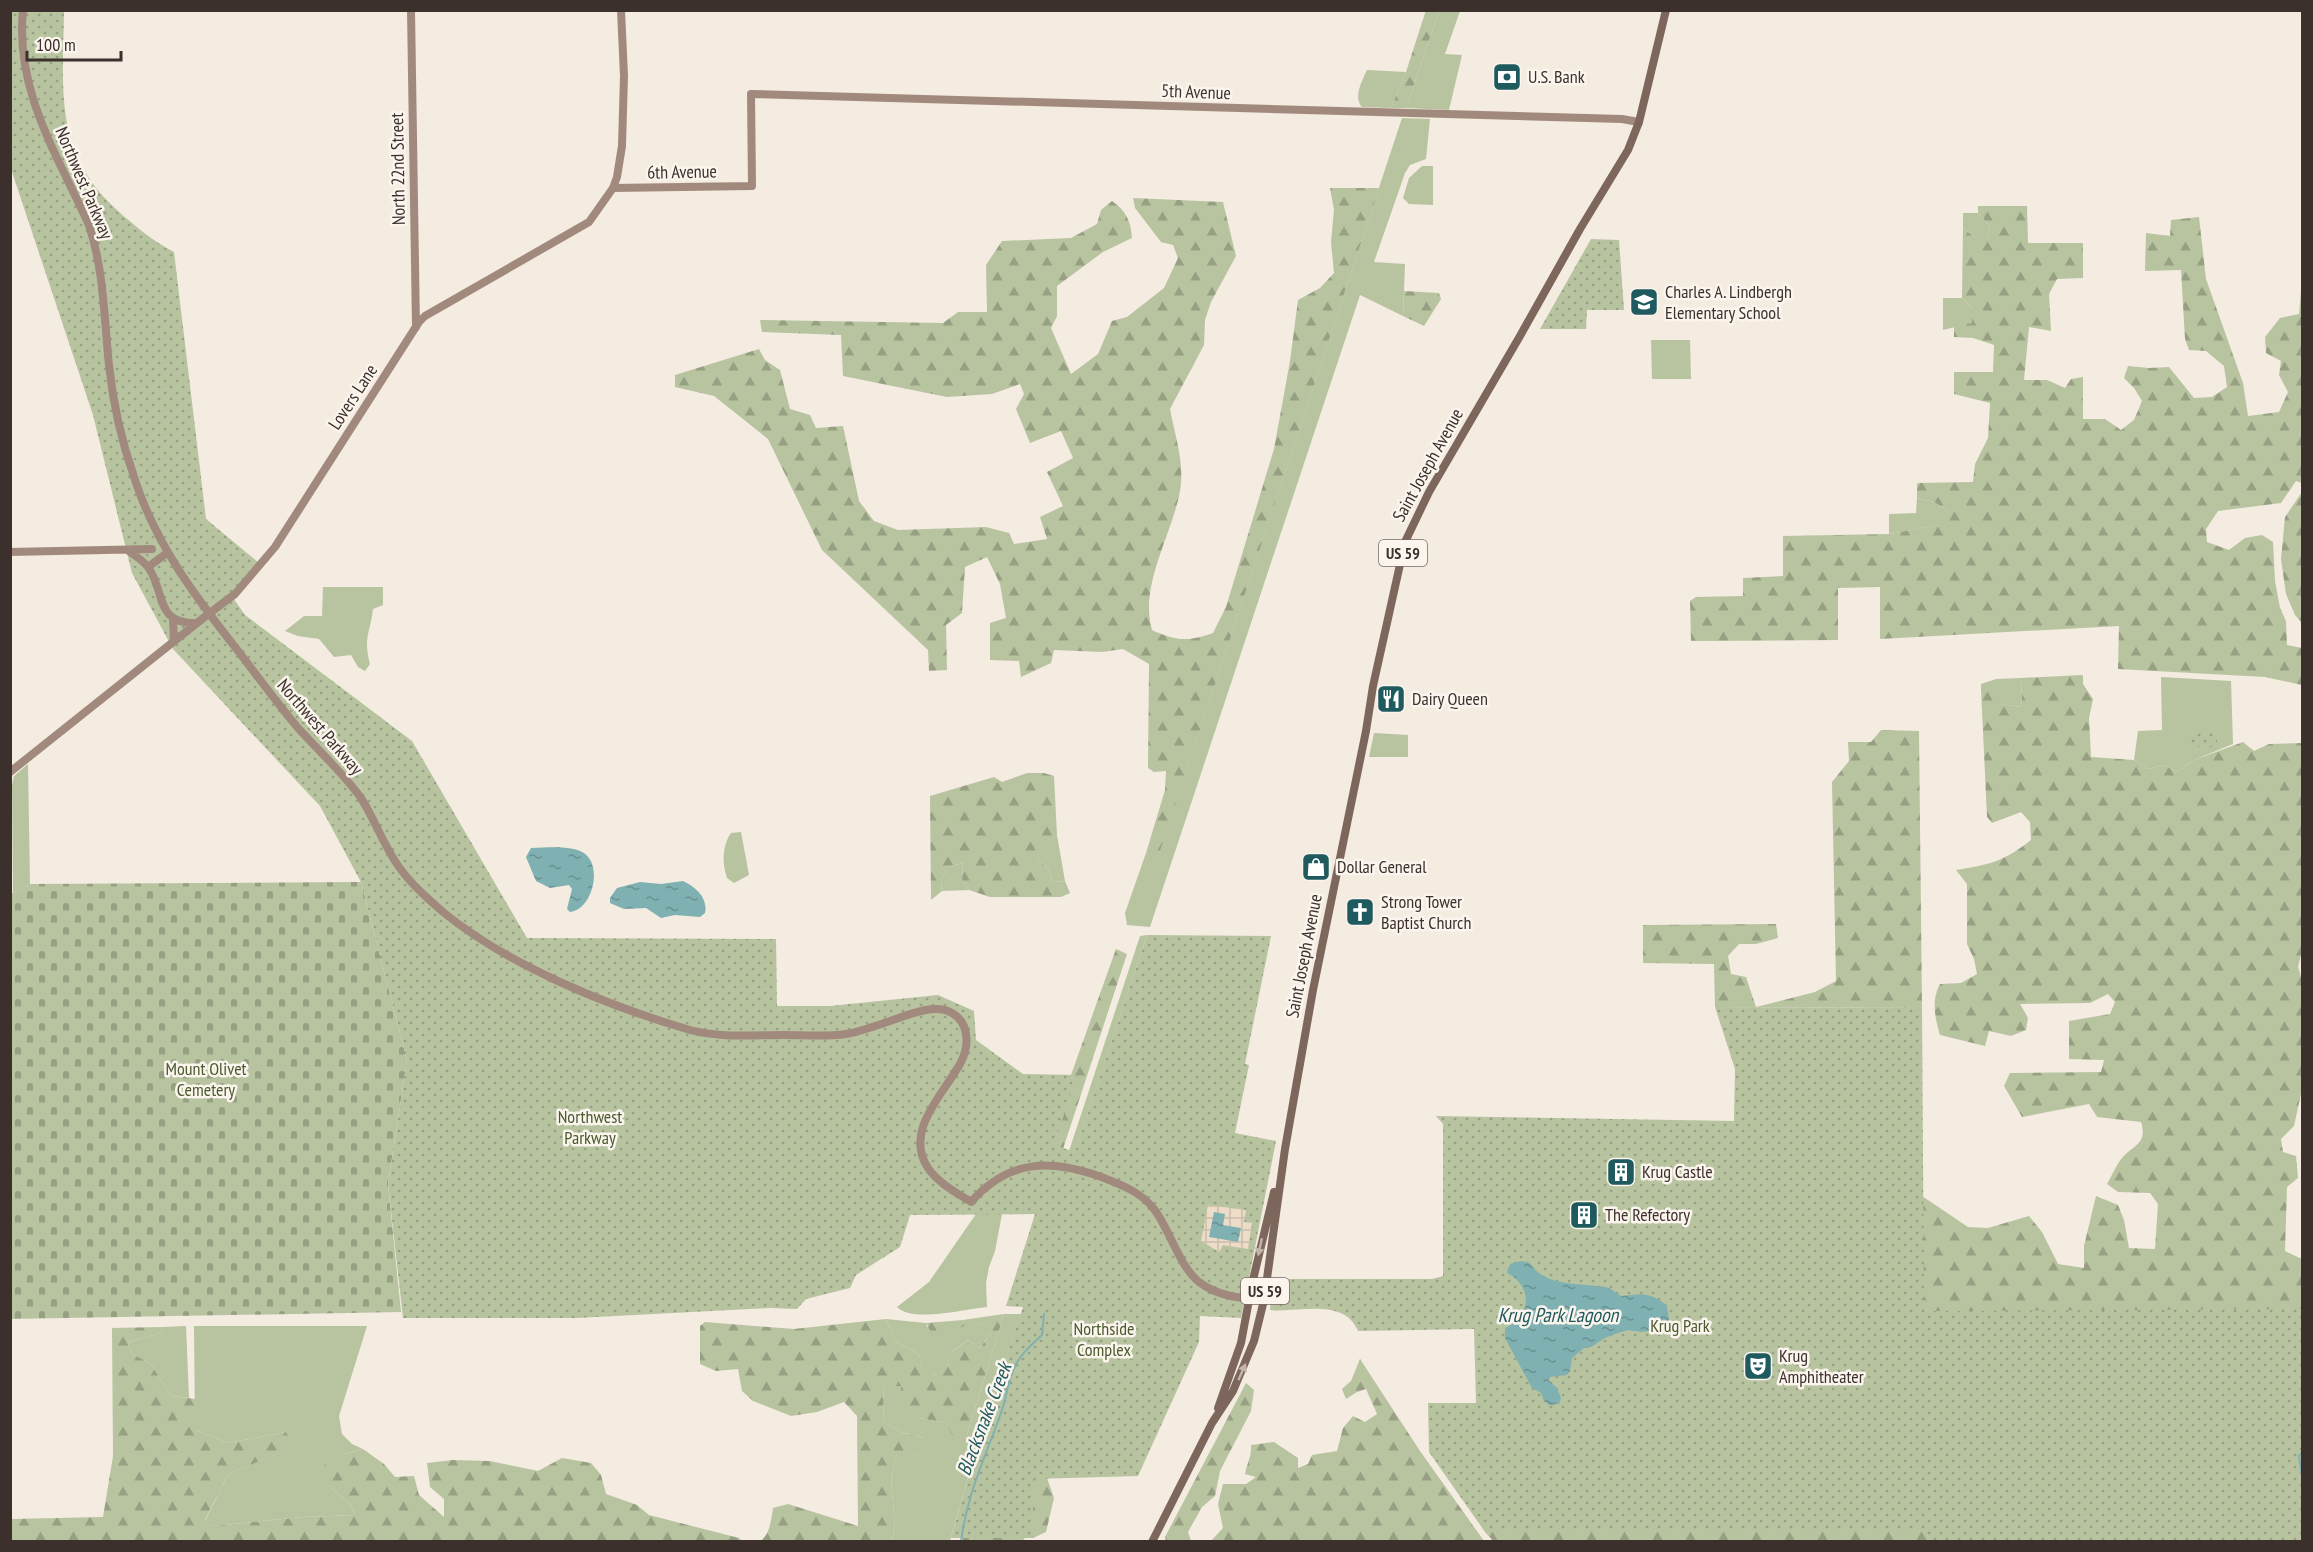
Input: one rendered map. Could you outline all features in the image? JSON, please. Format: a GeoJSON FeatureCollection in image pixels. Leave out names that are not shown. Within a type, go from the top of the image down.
{"type":"FeatureCollection","features":[{"type":"Feature","properties":{"kind":"main road","name":"Saint Joseph Avenue"},"geometry":{"type":"LineString","coordinates":[[1152,1542],[1212,1423],[1242,1373],[1254,1341],[1264,1300],[1285,1149],[1316,973],[1366,731],[1373,686],[1405,542],[1429,492],[1580,229],[1627,152],[1639,122],[1666,10]]}},
{"type":"Feature","properties":{"kind":"main road","name":"Saint Joseph Avenue"},"geometry":{"type":"LineString","coordinates":[[1212,1423],[1241,1343],[1266,1220],[1285,1149]]}},
{"type":"Feature","properties":{"kind":"street","name":"Northwest Parkway"},"geometry":{"type":"LineString","coordinates":[[22,10],[21,50],[28,88],[96,245],[104,288],[110,369],[117,418],[134,479],[162,544],[191,590],[277,703],[360,797],[396,864],[410,883],[479,938],[546,975],[608,1001],[708,1034],[842,1034],[933,1010],[951,1012],[960,1019],[967,1041],[962,1062],[934,1101],[924,1128],[922,1155],[926,1166],[933,1174],[971,1202],[1006,1174],[1044,1165],[1076,1168],[1114,1182],[1140,1196],[1152,1207],[1196,1280],[1209,1290],[1223,1295],[1250,1299]]}},
{"type":"Feature","properties":{"kind":"street","name":"North 22nd Street"},"geometry":{"type":"LineString","coordinates":[[411,10],[416,327]]}},
{"type":"Feature","properties":{"kind":"street","name":"Lovers Lane"},"geometry":{"type":"LineString","coordinates":[[10,772],[235,594],[275,547],[425,316],[589,222],[617,177],[622,146],[624,76],[621,10]]}},
{"type":"Feature","properties":{"kind":"street","name":"5th Avenue"},"geometry":{"type":"LineString","coordinates":[[752,186],[752,94],[1622,119],[1639,122]]}},
{"type":"Feature","properties":{"kind":"street","name":"6th Avenue"},"geometry":{"type":"LineString","coordinates":[[612,188],[752,186]]}},
{"type":"Feature","properties":{"kind":"street"},"geometry":{"type":"LineString","coordinates":[[162,544],[145,555],[145,564],[164,606],[174,619],[182,623],[200,621]]}},
{"type":"Feature","properties":{"kind":"street"},"geometry":{"type":"LineString","coordinates":[[10,552],[152,549]]}},
{"type":"Feature","properties":{"kind":"street"},"geometry":{"type":"LineString","coordinates":[[128,551],[145,564]]}},
{"type":"Feature","properties":{"kind":"street"},"geometry":{"type":"LineString","coordinates":[[145,564],[167,553]]}},
{"type":"Feature","properties":{"kind":"street"},"geometry":{"type":"LineString","coordinates":[[174,619],[174,641]]}},
{"type":"Feature","properties":{"kind":"street"},"geometry":{"type":"LineString","coordinates":[[1250,1299],[1264,1300]]}},
{"type":"Feature","properties":{"kind":"green space"},"geometry":{"type":"Polygon","coordinates":[[[1426,10],[1439,11],[1406,108],[1391,108],[1406,72],[1426,10]]]}},
{"type":"Feature","properties":{"kind":"green space","name":"Northwest Parkway"},"geometry":{"type":"Polygon","coordinates":[[[10,11],[64,11],[63,67],[66,119],[72,143],[82,166],[97,189],[118,211],[145,233],[174,252],[206,519],[259,563],[231,595],[245,615],[412,741],[527,938],[776,939],[777,1006],[830,1006],[938,995],[974,1011],[976,1040],[1023,1074],[1077,1075],[1054,1145],[1075,1152],[1147,935],[1271,936],[1245,1064],[1249,1065],[1235,1133],[1276,1141],[1241,1318],[1200,1316],[1199,1342],[1138,1476],[1033,1479],[1033,1538],[951,1538],[979,1439],[1023,1307],[1006,1306],[1035,1214],[910,1215],[900,1247],[856,1275],[850,1288],[806,1299],[797,1309],[771,1308],[577,1318],[403,1318],[388,1184],[407,1060],[361,882],[320,806],[173,649],[132,573],[93,415],[11,169],[10,11]]]}},
{"type":"Feature","properties":{"kind":"green space"},"geometry":{"type":"Polygon","coordinates":[[[1439,11],[1460,11],[1445,54],[1462,55],[1449,110],[1406,108],[1439,11]]]}},
{"type":"Feature","properties":{"kind":"green space"},"geometry":{"type":"Polygon","coordinates":[[[1367,70],[1406,72],[1391,108],[1362,107],[1359,103],[1359,89],[1367,70]]]}},
{"type":"Feature","properties":{"kind":"green space"},"geometry":{"type":"Polygon","coordinates":[[[1402,118],[1430,119],[1426,159],[1410,165],[1405,173],[1374,262],[1405,264],[1403,316],[1360,295],[1150,927],[1127,925],[1125,913],[1146,853],[1158,856],[1402,118]]]}},
{"type":"Feature","properties":{"kind":"green space"},"geometry":{"type":"Polygon","coordinates":[[[1422,166],[1433,166],[1433,205],[1409,204],[1403,198],[1409,178],[1422,166]]]}},
{"type":"Feature","properties":{"kind":"green space"},"geometry":{"type":"Polygon","coordinates":[[[1330,188],[1379,188],[1158,857],[1146,853],[1165,790],[1166,771],[1154,772],[1148,768],[1149,664],[1123,649],[1102,652],[1054,650],[1051,663],[1021,677],[1019,661],[990,660],[990,623],[1006,618],[1000,584],[987,557],[965,567],[962,613],[946,625],[947,670],[929,671],[928,650],[822,550],[768,439],[714,396],[675,387],[675,375],[759,349],[765,360],[780,370],[790,409],[810,415],[816,428],[843,426],[859,501],[874,521],[898,530],[986,527],[1009,533],[1014,544],[1047,539],[1040,517],[1063,506],[1047,472],[1073,458],[1061,431],[1030,443],[1016,409],[1024,394],[1020,384],[992,394],[947,397],[843,376],[841,335],[762,332],[760,320],[943,323],[958,312],[987,312],[986,265],[1002,241],[1071,238],[1097,224],[1101,210],[1112,201],[1127,217],[1132,238],[1103,252],[1057,286],[1057,316],[1051,328],[1071,374],[1098,354],[1112,321],[1127,317],[1164,288],[1178,258],[1173,245],[1161,242],[1135,208],[1133,198],[1223,202],[1236,256],[1211,302],[1205,320],[1204,345],[1170,409],[1179,450],[1180,491],[1153,578],[1149,613],[1152,630],[1182,639],[1204,636],[1213,633],[1226,607],[1274,449],[1290,361],[1298,300],[1320,288],[1334,273],[1331,242],[1334,210],[1330,188]]]}},
{"type":"Feature","properties":{"kind":"green space"},"geometry":{"type":"Polygon","coordinates":[[[1978,206],[2027,206],[2028,243],[2083,243],[2083,278],[2057,279],[2049,294],[2051,331],[2029,327],[2024,380],[2047,380],[2065,388],[2071,379],[2083,377],[2083,419],[2105,419],[2121,430],[2134,420],[2142,401],[2124,378],[2128,366],[2169,367],[2194,398],[2212,397],[2227,387],[2224,366],[2206,351],[2189,350],[2185,339],[2181,270],[2145,271],[2146,233],[2170,236],[2171,220],[2199,217],[2206,279],[2243,383],[2248,416],[2279,412],[2288,392],[2279,375],[2281,361],[2266,353],[2265,337],[2280,318],[2299,314],[2302,291],[2302,483],[2296,481],[2281,503],[2218,511],[2206,529],[2207,542],[2229,550],[2245,538],[2262,535],[2273,542],[2275,581],[2280,608],[2286,621],[2287,645],[2302,648],[2302,685],[2265,677],[2118,669],[2119,626],[1880,639],[1880,587],[1838,588],[1838,640],[1691,641],[1690,601],[1696,597],[1743,596],[1743,578],[1783,576],[1783,536],[1889,534],[1939,525],[1948,511],[1934,502],[1917,498],[1917,483],[1973,482],[1975,464],[1988,438],[1990,403],[1954,394],[1954,372],[1993,372],[1994,345],[1973,338],[1954,337],[1954,326],[1972,323],[1972,308],[1962,298],[1963,228],[1974,237],[1988,237],[1990,226],[1978,213],[1978,206]]]}},
{"type":"Feature","properties":{"kind":"green space"},"geometry":{"type":"Polygon","coordinates":[[[1963,213],[1978,213],[1990,226],[1988,238],[1974,237],[1963,228],[1963,213]]]}},
{"type":"Feature","properties":{"kind":"green space"},"geometry":{"type":"Polygon","coordinates":[[[1591,239],[1619,240],[1624,310],[1587,310],[1586,329],[1540,329],[1591,239]]]}},
{"type":"Feature","properties":{"kind":"green space"},"geometry":{"type":"Polygon","coordinates":[[[1404,291],[1439,293],[1441,299],[1424,326],[1403,316],[1404,291]]]}},
{"type":"Feature","properties":{"kind":"green space"},"geometry":{"type":"Polygon","coordinates":[[[1943,298],[1962,298],[1972,308],[1972,323],[1943,330],[1943,298]]]}},
{"type":"Feature","properties":{"kind":"green space"},"geometry":{"type":"Polygon","coordinates":[[[1651,340],[1690,340],[1691,379],[1652,379],[1651,340]]]}},
{"type":"Feature","properties":{"kind":"green space"},"geometry":{"type":"Polygon","coordinates":[[[2302,492],[2302,623],[2295,615],[2286,594],[2281,559],[2285,517],[2302,492]]]}},
{"type":"Feature","properties":{"kind":"green space"},"geometry":{"type":"Polygon","coordinates":[[[1917,498],[1934,502],[1948,511],[1940,525],[1889,534],[1889,514],[1916,513],[1917,498]]]}},
{"type":"Feature","properties":{"kind":"green space"},"geometry":{"type":"Polygon","coordinates":[[[323,587],[383,587],[383,605],[373,609],[367,641],[370,664],[365,671],[358,667],[351,655],[334,657],[319,639],[298,636],[285,631],[304,616],[322,616],[323,587]]]}},
{"type":"Feature","properties":{"kind":"green space"},"geometry":{"type":"Polygon","coordinates":[[[2083,675],[2083,684],[2093,699],[2089,718],[2091,757],[2134,760],[2148,769],[2164,765],[2177,772],[2194,760],[2243,742],[2254,751],[2269,744],[2302,743],[2302,951],[2298,967],[2302,980],[2302,1089],[2294,1126],[2281,1139],[2283,1152],[2296,1156],[2298,1178],[2287,1187],[2285,1251],[2302,1259],[2302,1541],[2083,1541],[1818,1207],[1922,1135],[1922,1196],[1968,1227],[1988,1228],[2029,1216],[2042,1232],[2058,1264],[2084,1268],[2084,1246],[2096,1196],[2118,1205],[2124,1220],[2129,1248],[2155,1249],[2158,1204],[2150,1193],[2118,1192],[2107,1184],[2120,1161],[2141,1140],[2143,1129],[2141,1122],[2097,1117],[2089,1104],[2022,1117],[2004,1086],[2010,1073],[2101,1072],[2104,1060],[2069,1059],[2069,1021],[2110,1014],[2115,1002],[2108,994],[2090,1003],[2020,1004],[2028,1018],[2026,1030],[2011,1036],[1989,1031],[1985,1046],[1940,1035],[1935,1016],[1936,996],[1940,984],[1961,983],[1977,974],[1974,959],[1967,944],[1967,884],[1956,870],[1996,861],[2031,840],[2030,822],[2021,812],[1992,823],[1987,817],[1981,689],[1992,684],[1999,704],[2022,707],[2021,678],[2083,675]]]}},
{"type":"Feature","properties":{"kind":"green space"},"geometry":{"type":"Polygon","coordinates":[[[2161,677],[2231,681],[2233,744],[2194,760],[2177,772],[2164,765],[2148,769],[2134,760],[2138,731],[2162,730],[2161,677]]]}},
{"type":"Feature","properties":{"kind":"green space"},"geometry":{"type":"Polygon","coordinates":[[[2021,678],[2022,707],[1999,704],[1981,689],[1981,684],[1996,679],[2021,678]]]}},
{"type":"Feature","properties":{"kind":"green space"},"geometry":{"type":"Polygon","coordinates":[[[1881,730],[1919,731],[1922,1008],[1715,1007],[1714,964],[1643,963],[1643,925],[1776,924],[1778,938],[1756,944],[1739,944],[1728,956],[1731,974],[1746,977],[1756,1007],[1815,992],[1836,981],[1832,782],[1849,761],[1848,742],[1871,742],[1881,730]]]}},
{"type":"Feature","properties":{"kind":"green space"},"geometry":{"type":"Polygon","coordinates":[[[2190,731],[2217,732],[2217,747],[2189,746],[2190,731]]]}},
{"type":"Feature","properties":{"kind":"green space"},"geometry":{"type":"Polygon","coordinates":[[[1374,733],[1408,735],[1408,757],[1369,757],[1374,733]]]}},
{"type":"Feature","properties":{"kind":"green space"},"geometry":{"type":"Polygon","coordinates":[[[28,764],[30,884],[13,893],[12,785],[14,776],[28,764]]]}},
{"type":"Feature","properties":{"kind":"green space"},"geometry":{"type":"Polygon","coordinates":[[[1027,773],[1044,773],[1054,776],[1057,835],[1041,849],[1036,860],[1048,868],[1053,882],[1065,881],[1070,893],[1061,897],[990,897],[969,890],[962,880],[963,863],[947,867],[941,881],[942,891],[931,900],[930,796],[994,777],[1002,782],[1027,773]]]}},
{"type":"Feature","properties":{"kind":"green space"},"geometry":{"type":"Polygon","coordinates":[[[741,832],[749,875],[734,883],[727,878],[725,873],[724,849],[731,833],[741,832]]]}},
{"type":"Feature","properties":{"kind":"green space"},"geometry":{"type":"Polygon","coordinates":[[[1057,835],[1065,881],[1053,882],[1048,868],[1036,860],[1040,849],[1057,835]]]}},
{"type":"Feature","properties":{"kind":"green space"},"geometry":{"type":"Polygon","coordinates":[[[963,863],[962,880],[969,890],[942,891],[941,881],[947,867],[963,863]]]}},
{"type":"Feature","properties":{"kind":"green space","name":"Mount Olivet Cemetery"},"geometry":{"type":"Polygon","coordinates":[[[361,882],[407,1060],[388,1184],[401,1312],[11,1319],[11,894],[30,884],[361,882]]]}},
{"type":"Feature","properties":{"kind":"green space"},"geometry":{"type":"Polygon","coordinates":[[[1147,935],[1075,1153],[1069,1151],[1140,936],[1147,935]]]}},
{"type":"Feature","properties":{"kind":"green space"},"geometry":{"type":"Polygon","coordinates":[[[1116,949],[1127,954],[1063,1149],[1053,1146],[1076,1076],[1071,1075],[1116,949]]]}},
{"type":"Feature","properties":{"kind":"green space","name":"Krug Park"},"geometry":{"type":"Polygon","coordinates":[[[1715,1007],[1922,1008],[1924,1311],[2302,1309],[2302,1541],[1927,1542],[1926,1529],[1485,1532],[1429,1452],[1428,1403],[1476,1403],[1474,1329],[1358,1331],[1351,1320],[1331,1310],[1270,1310],[1272,1279],[1432,1279],[1443,1276],[1443,1124],[1436,1116],[1734,1121],[1735,1069],[1715,1007]]]}},
{"type":"Feature","properties":{"kind":"green space"},"geometry":{"type":"Polygon","coordinates":[[[976,1214],[1002,1214],[986,1283],[987,1307],[927,1315],[905,1312],[897,1307],[929,1282],[976,1214]]]}},
{"type":"Feature","properties":{"kind":"green space"},"geometry":{"type":"Polygon","coordinates":[[[1004,1314],[1021,1314],[979,1439],[950,1541],[892,1541],[895,1526],[891,1480],[897,1452],[918,1455],[923,1438],[901,1432],[883,1422],[884,1386],[901,1386],[919,1418],[946,1423],[967,1435],[1004,1314]]]}},
{"type":"Feature","properties":{"kind":"green space"},"geometry":{"type":"Polygon","coordinates":[[[1004,1314],[967,1435],[955,1440],[946,1423],[919,1418],[901,1401],[901,1386],[884,1386],[883,1422],[901,1432],[923,1438],[927,1450],[918,1455],[897,1453],[891,1480],[895,1526],[892,1541],[761,1541],[771,1522],[773,1508],[788,1504],[858,1526],[857,1416],[844,1402],[817,1412],[791,1416],[753,1401],[742,1391],[738,1369],[716,1371],[700,1364],[700,1326],[705,1322],[794,1329],[886,1319],[895,1341],[919,1354],[923,1372],[936,1375],[947,1366],[950,1353],[968,1340],[980,1348],[991,1332],[991,1324],[976,1325],[976,1318],[1004,1314]]]}},
{"type":"Feature","properties":{"kind":"green space"},"geometry":{"type":"Polygon","coordinates":[[[976,1318],[976,1325],[991,1323],[991,1332],[980,1348],[968,1340],[951,1352],[947,1366],[937,1375],[923,1373],[919,1354],[895,1341],[886,1319],[926,1323],[927,1327],[964,1326],[963,1320],[976,1318]]]}},
{"type":"Feature","properties":{"kind":"green space"},"geometry":{"type":"Polygon","coordinates":[[[963,1320],[964,1326],[951,1333],[931,1332],[926,1323],[963,1320]]]}},
{"type":"Feature","properties":{"kind":"green space"},"geometry":{"type":"Polygon","coordinates":[[[186,1326],[189,1398],[171,1396],[151,1364],[131,1353],[128,1342],[161,1333],[163,1327],[186,1326]]]}},
{"type":"Feature","properties":{"kind":"green space"},"geometry":{"type":"Polygon","coordinates":[[[194,1326],[367,1326],[339,1416],[342,1434],[352,1444],[363,1449],[344,1454],[329,1486],[351,1505],[355,1515],[303,1517],[212,1526],[205,1521],[228,1474],[294,1447],[286,1432],[228,1443],[195,1430],[194,1326]]]}},
{"type":"Feature","properties":{"kind":"green space"},"geometry":{"type":"Polygon","coordinates":[[[163,1327],[161,1333],[128,1342],[131,1353],[151,1364],[171,1396],[196,1399],[195,1430],[228,1443],[286,1432],[295,1447],[228,1474],[205,1520],[212,1526],[303,1517],[355,1515],[351,1505],[329,1486],[324,1465],[344,1454],[363,1449],[384,1464],[395,1477],[414,1476],[419,1495],[444,1517],[444,1499],[430,1487],[427,1463],[453,1460],[490,1461],[538,1471],[562,1458],[591,1463],[601,1475],[606,1494],[637,1505],[649,1515],[739,1538],[742,1541],[11,1541],[12,1519],[103,1517],[113,1456],[112,1328],[163,1327]]]}},
{"type":"Feature","properties":{"kind":"green space"},"geometry":{"type":"Polygon","coordinates":[[[1360,1359],[1420,1451],[1484,1541],[1211,1541],[1223,1528],[1218,1504],[1223,1484],[1246,1484],[1256,1477],[1245,1474],[1251,1445],[1274,1442],[1298,1458],[1298,1468],[1308,1464],[1312,1455],[1337,1451],[1343,1428],[1353,1416],[1365,1422],[1377,1414],[1366,1389],[1346,1399],[1342,1389],[1351,1381],[1360,1359]]]}},
{"type":"Feature","properties":{"kind":"green space"},"geometry":{"type":"Polygon","coordinates":[[[1246,1383],[1254,1390],[1251,1411],[1220,1471],[1215,1496],[1202,1507],[1188,1532],[1191,1541],[1166,1541],[1165,1537],[1246,1383]]]}},
{"type":"Feature","properties":{"kind":"green space"},"geometry":{"type":"Polygon","coordinates":[[[990,1454],[1047,1478],[1054,1498],[1046,1532],[1022,1541],[962,1542],[975,1488],[990,1454]]]}},
{"type":"Feature","properties":{"kind":"green space"},"geometry":{"type":"Polygon","coordinates":[[[1851,1492],[1973,1541],[1494,1542],[1485,1532],[1523,1518],[1851,1492]]]}},
{"type":"Feature","properties":{"kind":"shaded area"},"geometry":{"type":"Polygon","coordinates":[[[1208,1205],[1246,1210],[1244,1222],[1252,1223],[1248,1249],[1223,1245],[1219,1252],[1201,1241],[1208,1205]]]}},
{"type":"Feature","properties":{"kind":"water"},"geometry":{"type":"Polygon","coordinates":[[[531,848],[570,848],[582,852],[589,858],[594,875],[590,895],[585,903],[570,912],[567,909],[572,889],[569,885],[550,888],[536,881],[526,857],[531,848]]]}},
{"type":"Feature","properties":{"kind":"water"},"geometry":{"type":"Polygon","coordinates":[[[683,881],[692,886],[703,898],[705,913],[700,917],[675,915],[661,918],[646,908],[624,909],[610,903],[610,898],[617,888],[640,882],[661,884],[683,881]]]}},
{"type":"Feature","properties":{"kind":"water"},"geometry":{"type":"Polygon","coordinates":[[[1214,1212],[1225,1214],[1223,1225],[1241,1228],[1238,1242],[1209,1237],[1214,1212]]]}},
{"type":"Feature","properties":{"kind":"water","name":"Krug Park Lagoon"},"geometry":{"type":"Polygon","coordinates":[[[1521,1261],[1530,1263],[1536,1271],[1554,1280],[1612,1289],[1621,1296],[1651,1296],[1667,1306],[1669,1319],[1665,1327],[1657,1330],[1641,1332],[1628,1330],[1584,1348],[1572,1358],[1567,1375],[1550,1377],[1549,1381],[1557,1388],[1561,1398],[1559,1404],[1549,1405],[1541,1393],[1532,1388],[1505,1338],[1505,1328],[1520,1317],[1526,1301],[1521,1286],[1507,1273],[1510,1264],[1521,1261]]]}},
{"type":"Feature","properties":{"kind":"waterway","name":"Blacksnake Creek"},"geometry":{"type":"LineString","coordinates":[[961,1542],[972,1491],[1002,1410],[1013,1371],[1024,1353],[1042,1335],[1044,1314]]}},
{"type":"Feature","properties":{"kind":"waterway"},"geometry":{"type":"LineString","coordinates":[[2302,1452],[2299,1456],[2302,1475]]}},
{"type":"Feature","properties":{"kind":"place","name":"U.S. Bank"},"geometry":{"type":"Point","coordinates":[1507,77]}},
{"type":"Feature","properties":{"kind":"place","name":"Charles A. Lindbergh Elementary School"},"geometry":{"type":"Point","coordinates":[1644,302]}},
{"type":"Feature","properties":{"kind":"place","name":"Dairy Queen"},"geometry":{"type":"Point","coordinates":[1391,699]}},
{"type":"Feature","properties":{"kind":"place","name":"Dollar General"},"geometry":{"type":"Point","coordinates":[1316,867]}},
{"type":"Feature","properties":{"kind":"place","name":"Strong Tower Baptist Church"},"geometry":{"type":"Point","coordinates":[1360,912]}},
{"type":"Feature","properties":{"kind":"place","name":"Krug Castle"},"geometry":{"type":"Point","coordinates":[1621,1172]}},
{"type":"Feature","properties":{"kind":"place","name":"The Refectory"},"geometry":{"type":"Point","coordinates":[1584,1215]}},
{"type":"Feature","properties":{"kind":"place","name":"Krug Amphitheater"},"geometry":{"type":"Point","coordinates":[1758,1366]}},
{"type":"Feature","properties":{"kind":"park label","name":"Northside Complex"},"geometry":{"type":"Point","coordinates":[1104,1339]}}]}
